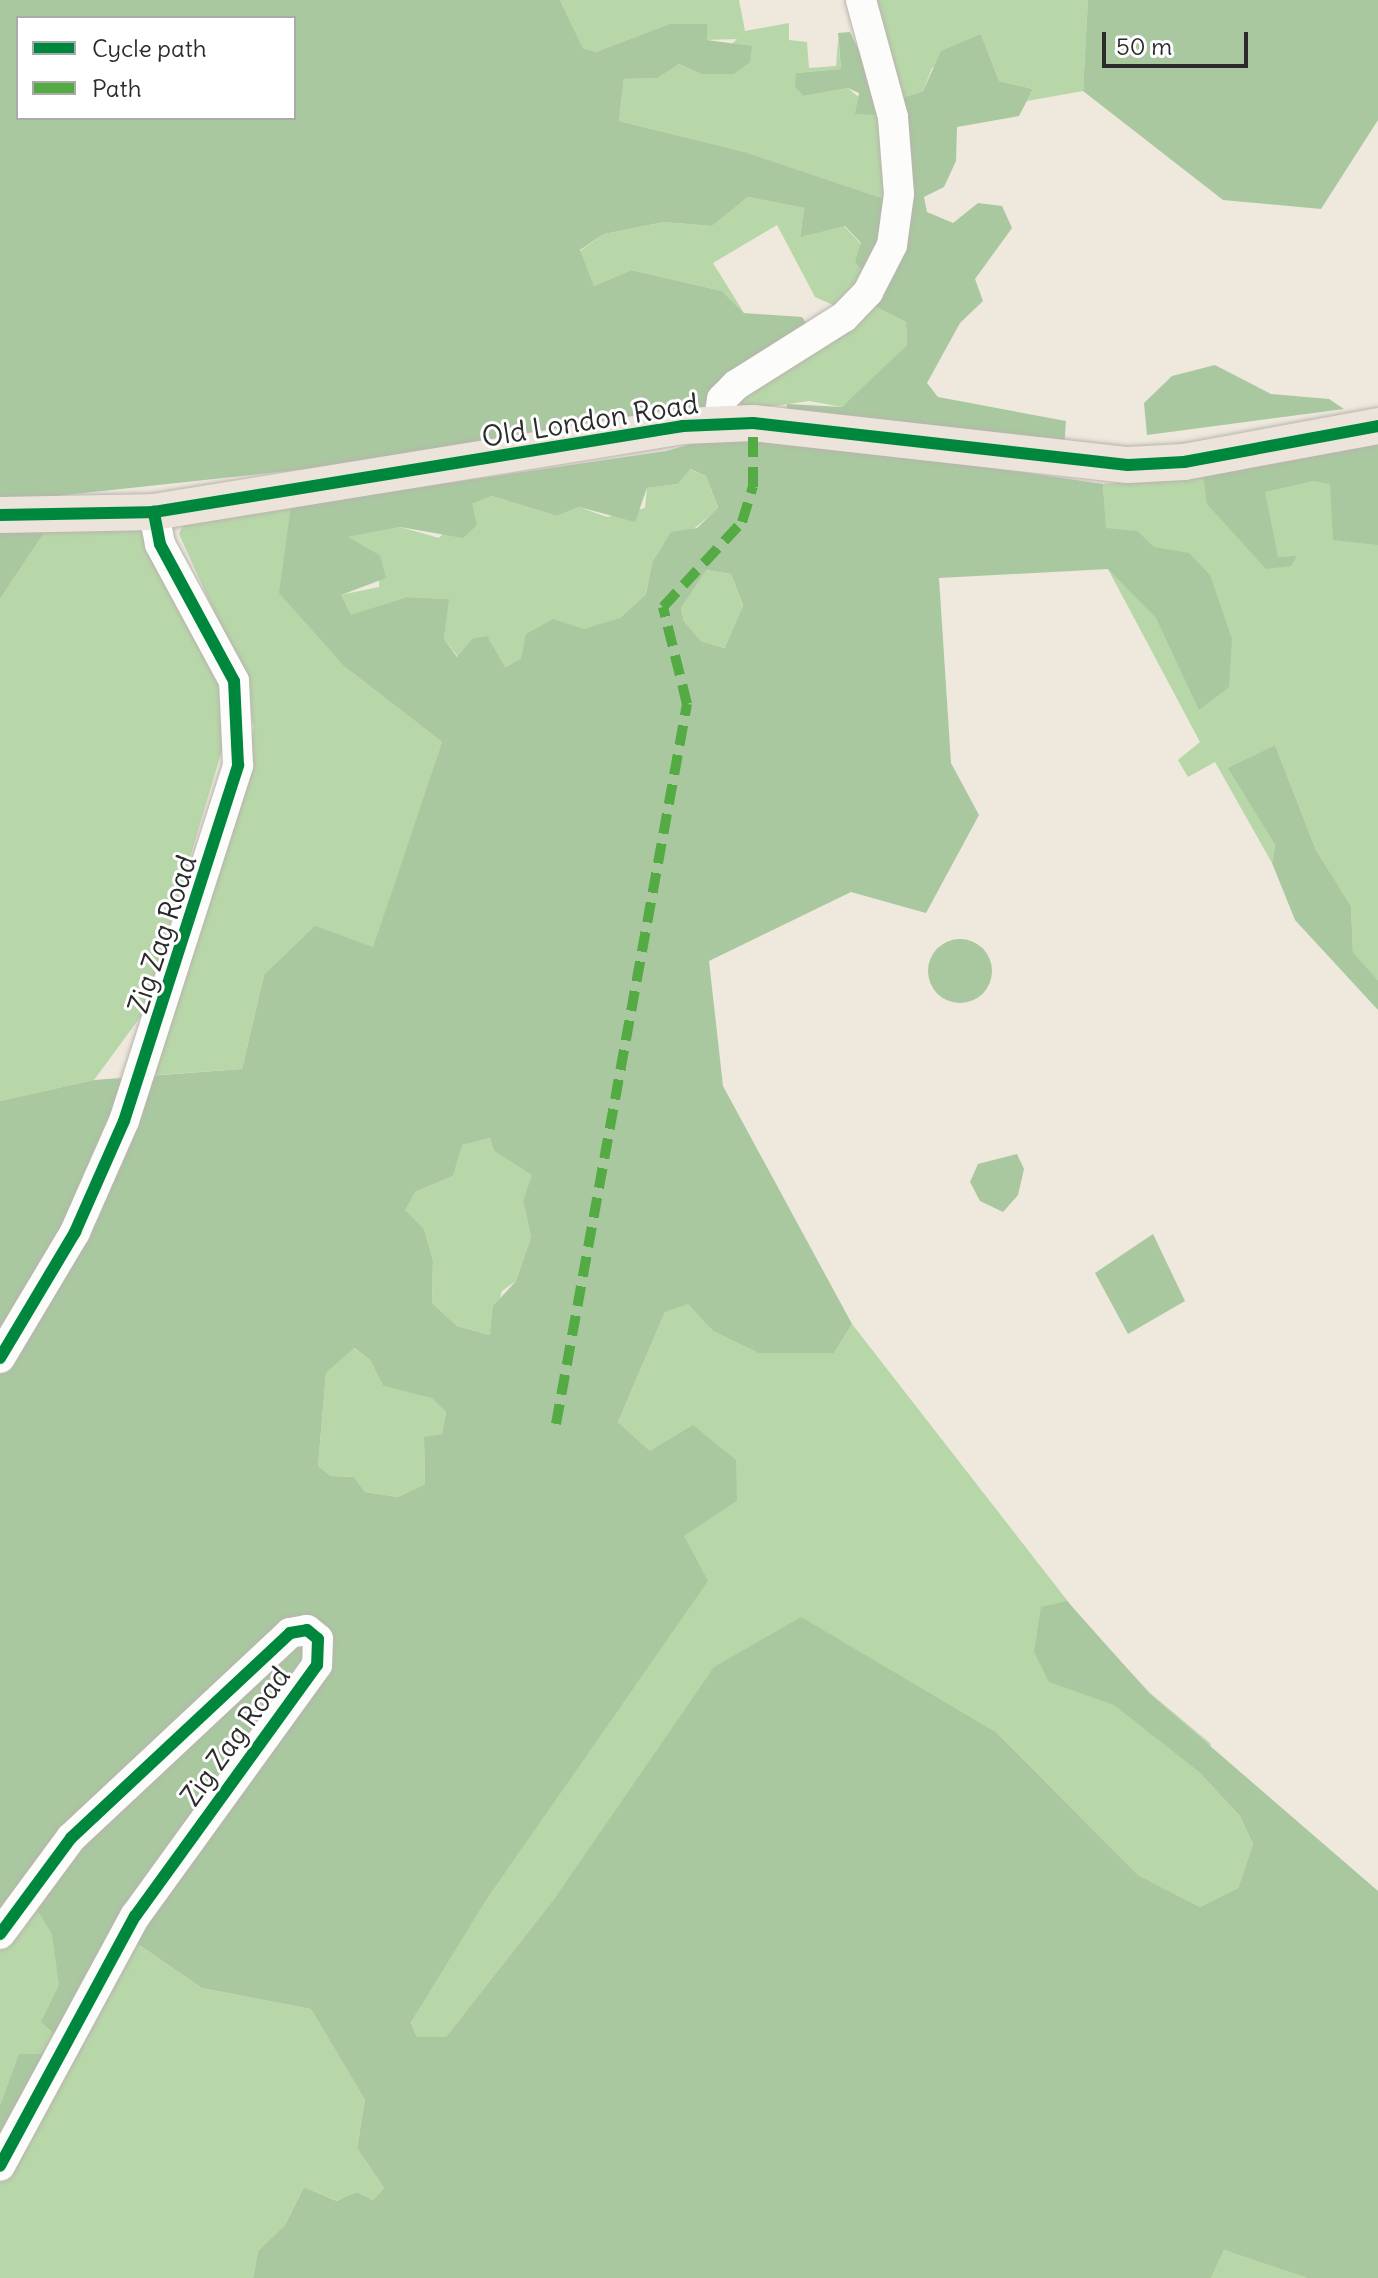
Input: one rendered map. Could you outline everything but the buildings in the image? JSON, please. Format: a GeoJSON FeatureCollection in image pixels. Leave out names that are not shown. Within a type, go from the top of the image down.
{"type":"FeatureCollection","features":[{"type":"Feature","properties":{"kind":"main road","name":"Old London Road"},"geometry":{"type":"LineString","coordinates":[[0,515],[154,512],[311,481],[718,425],[1128,465],[1197,460],[1378,426]]}},
{"type":"Feature","properties":{"kind":"street"},"geometry":{"type":"LineString","coordinates":[[718,425],[722,399],[736,385],[844,317],[868,292],[892,245],[899,194],[893,117],[861,0]]}},
{"type":"Feature","properties":{"kind":"street","name":"Zig Zag Road"},"geometry":{"type":"LineString","coordinates":[[0,1358],[75,1232],[124,1121],[238,765],[234,681],[160,544],[154,512]]}},
{"type":"Feature","properties":{"kind":"street","name":"Zig Zag Road"},"geometry":{"type":"LineString","coordinates":[[0,1934],[71,1838],[290,1633],[307,1630],[318,1639],[317,1665],[135,1916],[0,2166]]}},
{"type":"Feature","properties":{"kind":"green space"},"geometry":{"type":"Polygon","coordinates":[[[0,0],[560,0],[583,48],[596,52],[669,24],[707,24],[707,40],[752,46],[750,62],[734,74],[701,74],[679,64],[658,78],[624,79],[619,121],[745,152],[885,199],[881,247],[867,276],[855,262],[861,243],[845,226],[800,237],[804,208],[748,197],[712,226],[664,222],[604,234],[580,250],[594,286],[631,270],[722,291],[744,313],[802,317],[812,331],[704,414],[520,446],[0,502],[0,0]]]}},
{"type":"Feature","properties":{"kind":"green space"},"geometry":{"type":"Polygon","coordinates":[[[560,0],[739,0],[745,31],[789,23],[789,40],[807,42],[809,68],[836,66],[838,39],[841,69],[796,73],[804,96],[848,88],[879,115],[885,199],[745,152],[619,121],[624,79],[658,78],[679,64],[701,74],[737,39],[706,40],[707,24],[669,24],[596,52],[583,48],[560,0]]]}},
{"type":"Feature","properties":{"kind":"green space"},"geometry":{"type":"Polygon","coordinates":[[[873,0],[1088,0],[1083,91],[1027,101],[1033,89],[999,81],[981,34],[932,68],[923,91],[899,99],[873,0]]]}},
{"type":"Feature","properties":{"kind":"green space"},"geometry":{"type":"Polygon","coordinates":[[[1088,0],[1378,0],[1378,120],[1321,209],[1223,200],[1083,91],[1088,0]]]}},
{"type":"Feature","properties":{"kind":"green space"},"geometry":{"type":"Polygon","coordinates":[[[850,32],[870,74],[879,115],[855,114],[859,93],[848,88],[804,96],[795,87],[796,73],[841,69],[838,33],[850,32]]]}},
{"type":"Feature","properties":{"kind":"green space"},"geometry":{"type":"Polygon","coordinates":[[[981,34],[999,81],[1033,89],[1019,116],[957,127],[956,161],[944,187],[924,197],[927,212],[953,223],[978,203],[1002,206],[1012,228],[975,279],[983,301],[960,323],[927,383],[938,397],[1066,421],[1064,450],[786,419],[787,404],[842,407],[907,345],[906,322],[872,305],[896,272],[899,99],[923,91],[941,51],[981,34]]]}},
{"type":"Feature","properties":{"kind":"green space"},"geometry":{"type":"Polygon","coordinates":[[[748,197],[804,208],[800,236],[844,226],[861,244],[867,276],[840,308],[815,297],[777,225],[713,263],[744,313],[722,291],[631,270],[594,286],[580,251],[604,234],[664,222],[712,226],[748,197]]]}},
{"type":"Feature","properties":{"kind":"green space"},"geometry":{"type":"Polygon","coordinates":[[[872,305],[906,322],[907,345],[842,407],[809,401],[731,412],[735,393],[872,305]]]}},
{"type":"Feature","properties":{"kind":"green space"},"geometry":{"type":"Polygon","coordinates":[[[1215,365],[1271,394],[1329,399],[1344,409],[1147,435],[1144,403],[1172,376],[1215,365]]]}},
{"type":"Feature","properties":{"kind":"green space"},"geometry":{"type":"Polygon","coordinates":[[[738,431],[1103,484],[1106,528],[1137,531],[1154,547],[1189,553],[1210,575],[1232,639],[1229,687],[1199,710],[1156,618],[1108,569],[939,578],[951,763],[979,815],[926,913],[851,892],[709,961],[723,1086],[852,1324],[834,1353],[759,1353],[712,1330],[688,1304],[665,1312],[618,1422],[650,1451],[693,1425],[736,1460],[737,1501],[684,1536],[708,1581],[487,1899],[411,2022],[417,2037],[446,2037],[557,1895],[714,1667],[801,1617],[997,1733],[1138,1875],[1200,1907],[1238,1888],[1253,1844],[1240,1816],[1198,1771],[1114,1705],[1049,1682],[1034,1652],[1041,1607],[1067,1601],[1150,1694],[1378,1891],[1378,2278],[1307,2278],[1224,2250],[1211,2278],[253,2278],[258,2251],[285,2225],[304,2187],[337,2201],[357,2192],[373,2200],[384,2188],[357,2148],[365,2100],[311,2009],[202,1988],[114,1928],[58,2037],[41,2022],[59,1985],[52,1934],[33,1903],[0,1921],[0,1101],[94,1080],[242,1069],[264,975],[315,926],[373,947],[442,742],[345,667],[279,593],[291,506],[666,451],[738,431]],[[690,469],[678,484],[647,488],[635,522],[579,507],[557,516],[492,496],[472,504],[477,525],[463,538],[400,527],[348,537],[380,555],[386,578],[341,595],[351,615],[407,597],[449,599],[444,639],[457,657],[472,639],[487,636],[505,667],[521,659],[526,634],[553,619],[584,629],[620,618],[646,594],[652,563],[671,532],[697,528],[718,508],[706,476],[690,469]],[[706,570],[681,608],[684,621],[701,641],[725,648],[743,606],[731,574],[706,570]],[[490,1138],[462,1145],[453,1176],[415,1192],[405,1210],[424,1229],[433,1260],[432,1303],[457,1326],[490,1335],[493,1306],[516,1281],[531,1237],[523,1201],[532,1175],[494,1151],[490,1138]],[[354,1348],[326,1373],[318,1466],[331,1476],[354,1477],[365,1492],[398,1497],[425,1484],[424,1437],[442,1434],[446,1412],[432,1398],[383,1386],[370,1360],[354,1348]]]}},
{"type":"Feature","properties":{"kind":"green space"},"geometry":{"type":"Polygon","coordinates":[[[1378,441],[1378,980],[1353,954],[1351,906],[1316,850],[1275,745],[1229,768],[1275,845],[1272,863],[1215,762],[1188,777],[1178,760],[1200,742],[1108,569],[1103,484],[1195,477],[1378,441]]]}},
{"type":"Feature","properties":{"kind":"green space"},"geometry":{"type":"Polygon","coordinates":[[[1378,441],[1378,545],[1333,540],[1330,484],[1313,481],[1265,492],[1278,557],[1297,556],[1291,566],[1266,569],[1207,504],[1203,475],[1378,441]]]}},
{"type":"Feature","properties":{"kind":"green space"},"geometry":{"type":"Polygon","coordinates":[[[689,469],[706,476],[718,509],[652,563],[646,594],[620,618],[504,667],[472,639],[458,657],[444,639],[448,599],[407,597],[351,616],[340,595],[379,587],[380,555],[347,537],[400,527],[439,538],[472,504],[492,496],[557,516],[579,507],[607,517],[645,508],[647,488],[678,484],[689,469]]]}},
{"type":"Feature","properties":{"kind":"green space"},"geometry":{"type":"Polygon","coordinates":[[[291,506],[345,667],[442,742],[373,948],[264,975],[242,1069],[144,1076],[254,727],[233,653],[179,534],[183,525],[291,506]]]}},
{"type":"Feature","properties":{"kind":"green space"},"geometry":{"type":"Polygon","coordinates":[[[48,527],[142,528],[225,679],[225,740],[144,1012],[94,1080],[0,1101],[0,599],[48,527]]]}},
{"type":"Feature","properties":{"kind":"green space"},"geometry":{"type":"Polygon","coordinates":[[[48,527],[0,599],[0,530],[48,527]]]}},
{"type":"Feature","properties":{"kind":"green space"},"geometry":{"type":"Polygon","coordinates":[[[705,570],[731,574],[743,607],[726,648],[701,641],[684,621],[681,608],[705,570]]]}},
{"type":"Feature","properties":{"kind":"green space"},"geometry":{"type":"Polygon","coordinates":[[[1275,745],[1316,850],[1351,906],[1353,953],[1378,980],[1378,1010],[1295,920],[1272,863],[1275,845],[1228,768],[1275,745]]]}},
{"type":"Feature","properties":{"kind":"green space"},"geometry":{"type":"Polygon","coordinates":[[[960,939],[983,948],[992,971],[983,994],[960,1003],[937,994],[928,971],[937,948],[960,939]]]}},
{"type":"Feature","properties":{"kind":"green space"},"geometry":{"type":"Polygon","coordinates":[[[490,1138],[494,1151],[533,1175],[523,1201],[531,1237],[516,1281],[502,1291],[490,1335],[457,1326],[432,1303],[433,1260],[424,1229],[404,1210],[415,1192],[453,1176],[461,1145],[490,1138]]]}},
{"type":"Feature","properties":{"kind":"green space"},"geometry":{"type":"Polygon","coordinates":[[[1017,1154],[1024,1169],[1018,1195],[1003,1212],[980,1201],[970,1182],[978,1164],[1017,1154]]]}},
{"type":"Feature","properties":{"kind":"green space"},"geometry":{"type":"Polygon","coordinates":[[[1153,1234],[1185,1301],[1128,1334],[1095,1273],[1153,1234]]]}},
{"type":"Feature","properties":{"kind":"green space"},"geometry":{"type":"Polygon","coordinates":[[[688,1303],[712,1330],[834,1353],[852,1324],[1084,1622],[1150,1693],[1211,1744],[1198,1771],[1240,1816],[1253,1844],[1238,1888],[1200,1907],[1138,1875],[997,1733],[557,1895],[446,2037],[417,2037],[411,2021],[487,1899],[707,1581],[683,1536],[737,1501],[650,1451],[618,1422],[665,1312],[688,1303]]]}},
{"type":"Feature","properties":{"kind":"green space"},"geometry":{"type":"Polygon","coordinates":[[[353,1348],[370,1360],[383,1386],[432,1397],[446,1412],[442,1434],[424,1438],[425,1484],[398,1497],[365,1492],[354,1477],[331,1476],[318,1466],[326,1373],[353,1348]]]}},
{"type":"Feature","properties":{"kind":"green space"},"geometry":{"type":"Polygon","coordinates":[[[49,1885],[113,1928],[0,2148],[0,1943],[49,1885]]]}},
{"type":"Feature","properties":{"kind":"green space"},"geometry":{"type":"Polygon","coordinates":[[[124,1935],[202,1988],[311,2009],[365,2100],[357,2148],[384,2188],[373,2200],[357,2192],[338,2201],[304,2187],[285,2225],[258,2251],[253,2278],[0,2278],[0,2179],[124,1935]]]}},
{"type":"Feature","properties":{"kind":"green space"},"geometry":{"type":"Polygon","coordinates":[[[19,2054],[50,2054],[0,2148],[0,2106],[19,2054]]]}},
{"type":"Feature","properties":{"kind":"green space"},"geometry":{"type":"Polygon","coordinates":[[[1224,2250],[1307,2278],[1211,2278],[1224,2250]]]}},
{"type":"Feature","properties":{"kind":"marked path"},"geometry":{"type":"LineString","coordinates":[[556,1424],[687,704],[663,607],[742,522],[753,487],[753,423]]}},
{"type":"Feature","properties":{"kind":"cycle path"},"geometry":{"type":"LineString","coordinates":[[0,515],[154,512],[683,426],[753,423],[1128,465],[1184,462],[1378,426]]}},
{"type":"Feature","properties":{"kind":"cycle path"},"geometry":{"type":"LineString","coordinates":[[0,1358],[75,1232],[124,1121],[238,765],[234,681],[160,544],[154,512]]}},
{"type":"Feature","properties":{"kind":"cycle path"},"geometry":{"type":"LineString","coordinates":[[0,1934],[71,1838],[290,1633],[307,1630],[318,1639],[317,1665],[135,1916],[0,2166]]}}]}
